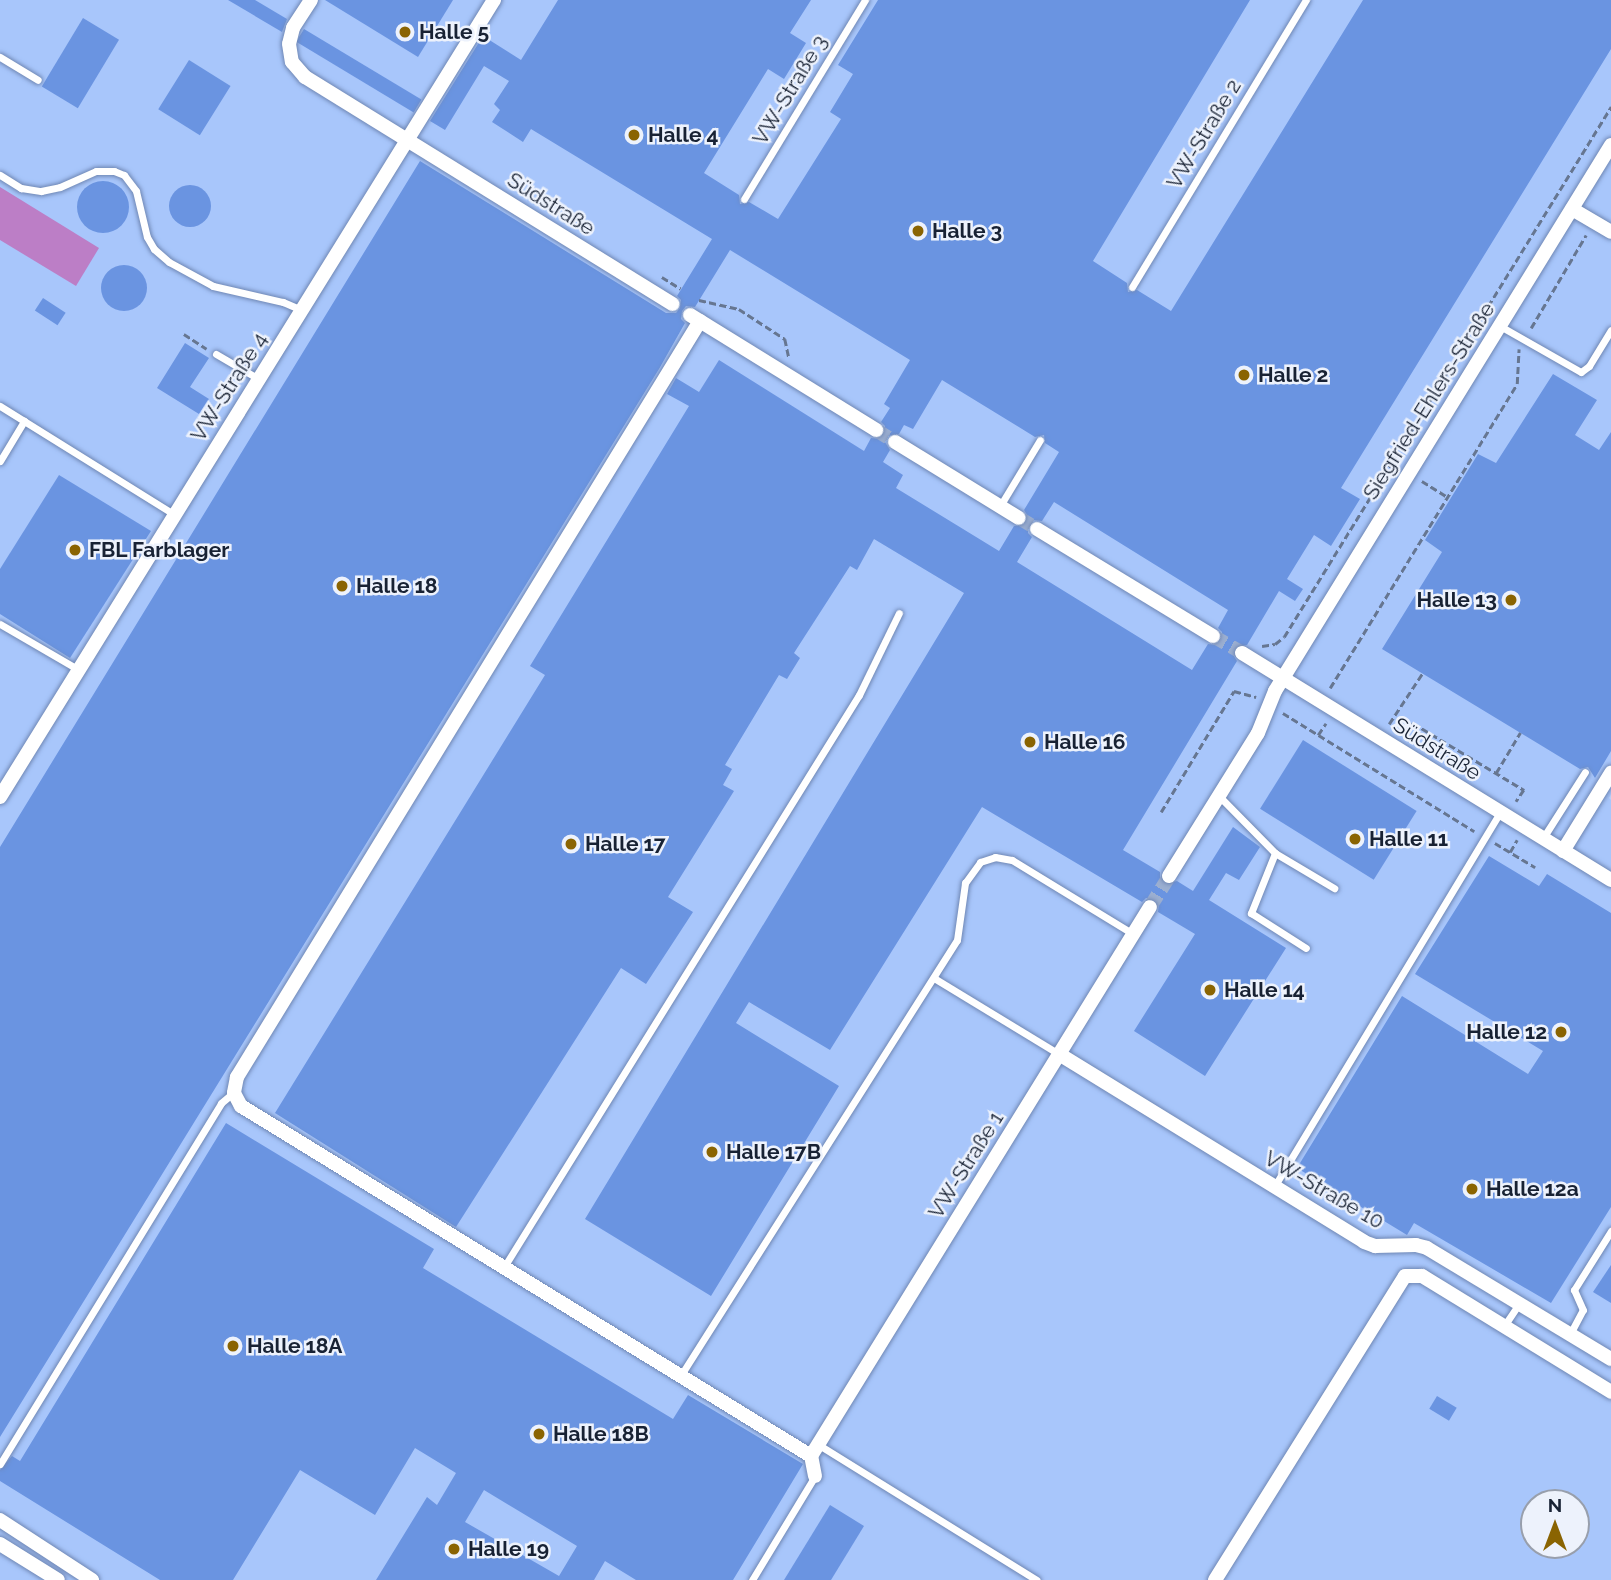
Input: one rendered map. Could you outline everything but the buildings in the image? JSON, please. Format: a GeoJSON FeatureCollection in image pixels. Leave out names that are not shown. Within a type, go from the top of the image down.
{"type":"FeatureCollection","features":[{"type":"Feature","properties":{"kind":"street","name":"Südstraße"},"geometry":{"type":"LineString","coordinates":[[310,0],[290,36],[289,54],[296,70],[672,304]]}},
{"type":"Feature","properties":{"kind":"street","name":"VW-Straße 4"},"geometry":{"type":"LineString","coordinates":[[0,797],[494,0]]}},
{"type":"Feature","properties":{"kind":"street","name":"Siegfried-Ehlers-Straße"},"geometry":{"type":"LineString","coordinates":[[1283,678],[1611,145]]}},
{"type":"Feature","properties":{"kind":"street"},"geometry":{"type":"LineString","coordinates":[[1572,209],[1611,232]]}},
{"type":"Feature","properties":{"kind":"street"},"geometry":{"type":"LineString","coordinates":[[815,1476],[815,1451],[681,1375],[241,1106],[234,1093],[237,1077],[695,318],[876,430]]}},
{"type":"Feature","properties":{"kind":"street"},"geometry":{"type":"LineString","coordinates":[[895,442],[1019,518]]}},
{"type":"Feature","properties":{"kind":"street"},"geometry":{"type":"LineString","coordinates":[[1037,529],[1213,635]]}},
{"type":"Feature","properties":{"kind":"street","name":"Südstraße"},"geometry":{"type":"LineString","coordinates":[[1242,653],[1611,880]]}},
{"type":"Feature","properties":{"kind":"street"},"geometry":{"type":"LineString","coordinates":[[1169,877],[1258,733],[1283,678]]}},
{"type":"Feature","properties":{"kind":"street"},"geometry":{"type":"LineString","coordinates":[[1563,851],[1611,773]]}},
{"type":"Feature","properties":{"kind":"street","name":"VW-Straße 1"},"geometry":{"type":"LineString","coordinates":[[815,1451],[1150,907]]}},
{"type":"Feature","properties":{"kind":"street","name":"VW-Straße 10"},"geometry":{"type":"LineString","coordinates":[[1059,1054],[1364,1242],[1375,1246],[1427,1248],[1611,1359]]}},
{"type":"Feature","properties":{"kind":"street"},"geometry":{"type":"LineString","coordinates":[[1215,1580],[1405,1276],[1422,1276],[1611,1392]]}},
{"type":"Feature","properties":{"kind":"street"},"geometry":{"type":"LineString","coordinates":[[0,1520],[92,1580]]}},
{"type":"Feature","properties":{"kind":"street"},"geometry":{"type":"LineString","coordinates":[[0,1544],[55,1579]]}},
{"type":"Feature","properties":{"kind":"lane","name":"VW-Straße 3"},"geometry":{"type":"LineString","coordinates":[[744,199],[865,0]]}},
{"type":"Feature","properties":{"kind":"lane","name":"VW-Straße 2"},"geometry":{"type":"LineString","coordinates":[[1132,287],[1306,0]]}},
{"type":"Feature","properties":{"kind":"lane"},"geometry":{"type":"LineString","coordinates":[[0,57],[38,80]]}},
{"type":"Feature","properties":{"kind":"lane"},"geometry":{"type":"LineString","coordinates":[[0,175],[21,188],[41,191],[60,187],[96,171],[114,171],[131,181],[147,237],[154,250],[169,262],[213,286],[283,302],[302,310]]}},
{"type":"Feature","properties":{"kind":"lane"},"geometry":{"type":"LineString","coordinates":[[1500,326],[1581,372],[1590,366],[1611,330]]}},
{"type":"Feature","properties":{"kind":"lane"},"geometry":{"type":"LineString","coordinates":[[216,354],[259,379]]}},
{"type":"Feature","properties":{"kind":"lane"},"geometry":{"type":"LineString","coordinates":[[0,406],[175,515]]}},
{"type":"Feature","properties":{"kind":"lane"},"geometry":{"type":"LineString","coordinates":[[0,461],[24,421]]}},
{"type":"Feature","properties":{"kind":"lane"},"geometry":{"type":"LineString","coordinates":[[1000,506],[1040,440]]}},
{"type":"Feature","properties":{"kind":"lane"},"geometry":{"type":"LineString","coordinates":[[504,1267],[859,695],[899,613]]}},
{"type":"Feature","properties":{"kind":"lane"},"geometry":{"type":"LineString","coordinates":[[0,624],[79,670]]}},
{"type":"Feature","properties":{"kind":"lane"},"geometry":{"type":"LineString","coordinates":[[1543,838],[1585,772]]}},
{"type":"Feature","properties":{"kind":"lane"},"geometry":{"type":"LineString","coordinates":[[1219,795],[1275,853],[1334,888]]}},
{"type":"Feature","properties":{"kind":"lane"},"geometry":{"type":"LineString","coordinates":[[1274,1187],[1500,812]]}},
{"type":"Feature","properties":{"kind":"lane"},"geometry":{"type":"LineString","coordinates":[[1275,853],[1251,913],[1306,948]]}},
{"type":"Feature","properties":{"kind":"lane"},"geometry":{"type":"LineString","coordinates":[[681,1375],[957,940],[965,883],[980,862],[995,857],[1012,860],[1133,934]]}},
{"type":"Feature","properties":{"kind":"lane"},"geometry":{"type":"LineString","coordinates":[[934,978],[1059,1054]]}},
{"type":"Feature","properties":{"kind":"lane"},"geometry":{"type":"LineString","coordinates":[[0,1464],[221,1103],[234,1093]]}},
{"type":"Feature","properties":{"kind":"lane"},"geometry":{"type":"LineString","coordinates":[[1570,1334],[1583,1311],[1574,1290],[1611,1231]]}},
{"type":"Feature","properties":{"kind":"lane"},"geometry":{"type":"LineString","coordinates":[[1504,1326],[1519,1303]]}},
{"type":"Feature","properties":{"kind":"lane"},"geometry":{"type":"LineString","coordinates":[[815,1451],[1037,1580]]}},
{"type":"Feature","properties":{"kind":"lane"},"geometry":{"type":"LineString","coordinates":[[752,1580],[815,1476]]}},
{"type":"Feature","properties":{"kind":"path"},"geometry":{"type":"LineString","coordinates":[[1258,645],[1275,644],[1284,637],[1611,107]]}},
{"type":"Feature","properties":{"kind":"path"},"geometry":{"type":"LineString","coordinates":[[1335,695],[1329,691],[1517,384],[1520,345],[1587,233],[1597,224]]}},
{"type":"Feature","properties":{"kind":"path"},"geometry":{"type":"LineString","coordinates":[[699,300],[739,309],[785,340],[790,362]]}},
{"type":"Feature","properties":{"kind":"path"},"geometry":{"type":"LineString","coordinates":[[184,334],[216,354]]}},
{"type":"Feature","properties":{"kind":"path"},"geometry":{"type":"LineString","coordinates":[[1422,674],[1388,727],[1405,737],[1413,723],[1524,790],[1515,805],[1523,810]]}},
{"type":"Feature","properties":{"kind":"path"},"geometry":{"type":"LineString","coordinates":[[1161,812],[1234,691],[1252,695],[1535,867]]}},
{"type":"Feature","properties":{"kind":"path"},"geometry":{"type":"LineString","coordinates":[[1496,774],[1521,733]]}},
{"type":"Feature","properties":{"kind":"shaded area"},"geometry":{"type":"Polygon","coordinates":[[[0,0],[1611,0],[1611,1580],[0,1580],[0,0]]]}},
{"type":"Feature","properties":{"kind":"shaded area"},"geometry":{"type":"Polygon","coordinates":[[[0,187],[99,248],[76,286],[0,240],[0,187]]]}},
{"type":"Feature","properties":{"kind":"tunnel"},"geometry":{"type":"LineString","coordinates":[[876,430],[895,442]]}},
{"type":"Feature","properties":{"kind":"tunnel"},"geometry":{"type":"LineString","coordinates":[[1019,518],[1037,529]]}},
{"type":"Feature","properties":{"kind":"tunnel"},"geometry":{"type":"LineString","coordinates":[[1213,636],[1242,653]]}},
{"type":"Feature","properties":{"kind":"tunnel"},"geometry":{"type":"LineString","coordinates":[[1150,907],[1169,876]]}},
{"type":"Feature","properties":{"kind":"place","name":"Halle 5"},"geometry":{"type":"Point","coordinates":[405,32]}},
{"type":"Feature","properties":{"kind":"place","name":"Halle 4"},"geometry":{"type":"Point","coordinates":[634,135]}},
{"type":"Feature","properties":{"kind":"place","name":"Halle 3"},"geometry":{"type":"Point","coordinates":[918,231]}},
{"type":"Feature","properties":{"kind":"place","name":"Halle 2"},"geometry":{"type":"Point","coordinates":[1244,375]}},
{"type":"Feature","properties":{"kind":"place","name":"FBL Farblager"},"geometry":{"type":"Point","coordinates":[75,550]}},
{"type":"Feature","properties":{"kind":"place","name":"Halle 18"},"geometry":{"type":"Point","coordinates":[342,586]}},
{"type":"Feature","properties":{"kind":"place","name":"Halle 13"},"geometry":{"type":"Point","coordinates":[1511,600]}},
{"type":"Feature","properties":{"kind":"place","name":"Halle 16"},"geometry":{"type":"Point","coordinates":[1030,742]}},
{"type":"Feature","properties":{"kind":"place","name":"Halle 11"},"geometry":{"type":"Point","coordinates":[1355,839]}},
{"type":"Feature","properties":{"kind":"place","name":"Halle 17"},"geometry":{"type":"Point","coordinates":[571,844]}},
{"type":"Feature","properties":{"kind":"place","name":"Halle 14"},"geometry":{"type":"Point","coordinates":[1210,990]}},
{"type":"Feature","properties":{"kind":"place","name":"Halle 12"},"geometry":{"type":"Point","coordinates":[1561,1032]}},
{"type":"Feature","properties":{"kind":"place","name":"Halle 17B"},"geometry":{"type":"Point","coordinates":[712,1152]}},
{"type":"Feature","properties":{"kind":"place","name":"Halle 12a"},"geometry":{"type":"Point","coordinates":[1472,1189]}},
{"type":"Feature","properties":{"kind":"place","name":"Halle 18A"},"geometry":{"type":"Point","coordinates":[233,1346]}},
{"type":"Feature","properties":{"kind":"place","name":"Halle 18B"},"geometry":{"type":"Point","coordinates":[539,1434]}},
{"type":"Feature","properties":{"kind":"place","name":"Halle 19"},"geometry":{"type":"Point","coordinates":[454,1549]}}]}
